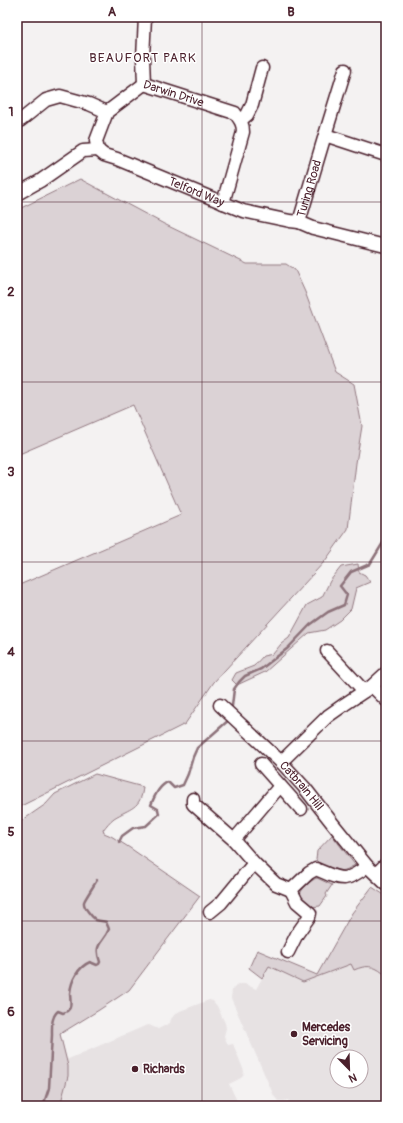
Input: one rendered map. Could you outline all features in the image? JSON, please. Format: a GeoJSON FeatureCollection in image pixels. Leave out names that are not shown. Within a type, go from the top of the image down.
{"type":"FeatureCollection","features":[{"type":"Feature","properties":{"kind":"street","name":"Darwin Drive"},"geometry":{"type":"LineString","coordinates":[[145,17],[143,58],[144,84],[235,113],[241,120]]}},
{"type":"Feature","properties":{"kind":"street"},"geometry":{"type":"LineString","coordinates":[[223,203],[243,132],[241,120],[247,115],[252,104],[262,68]]}},
{"type":"Feature","properties":{"kind":"street","name":"Turing Road"},"geometry":{"type":"LineString","coordinates":[[345,70],[299,222],[314,228],[385,246]]}},
{"type":"Feature","properties":{"kind":"street"},"geometry":{"type":"LineString","coordinates":[[17,194],[40,181],[83,151],[98,150],[96,141],[107,112],[144,84]]}},
{"type":"Feature","properties":{"kind":"street"},"geometry":{"type":"LineString","coordinates":[[17,122],[46,100],[60,96],[89,104],[107,112]]}},
{"type":"Feature","properties":{"kind":"street"},"geometry":{"type":"LineString","coordinates":[[325,135],[386,155]]}},
{"type":"Feature","properties":{"kind":"street","name":"Telford Way"},"geometry":{"type":"LineString","coordinates":[[98,150],[104,155],[242,211],[299,222]]}},
{"type":"Feature","properties":{"kind":"street"},"geometry":{"type":"LineString","coordinates":[[327,651],[368,689],[386,700]]}},
{"type":"Feature","properties":{"kind":"street"},"geometry":{"type":"LineString","coordinates":[[281,762],[328,716],[368,689],[386,673]]}},
{"type":"Feature","properties":{"kind":"street","name":"Catbrain Hill"},"geometry":{"type":"LineString","coordinates":[[220,705],[281,762],[304,787],[332,824],[371,870],[386,884]]}},
{"type":"Feature","properties":{"kind":"street"},"geometry":{"type":"LineString","coordinates":[[260,764],[301,810]]}},
{"type":"Feature","properties":{"kind":"street"},"geometry":{"type":"LineString","coordinates":[[234,840],[280,786]]}},
{"type":"Feature","properties":{"kind":"street"},"geometry":{"type":"LineString","coordinates":[[193,799],[193,804],[234,840],[254,863],[276,884],[291,890],[297,902],[310,913],[288,952]]}},
{"type":"Feature","properties":{"kind":"street"},"geometry":{"type":"LineString","coordinates":[[210,912],[221,903],[254,863]]}},
{"type":"Feature","properties":{"kind":"street"},"geometry":{"type":"LineString","coordinates":[[291,890],[309,872],[316,869],[342,879],[349,878],[386,864]]}},
{"type":"Feature","properties":{"kind":"shaded area"},"geometry":{"type":"Polygon","coordinates":[[[80,179],[164,224],[247,264],[286,264],[295,270],[305,292],[335,372],[354,384],[362,426],[348,529],[325,561],[214,682],[185,724],[17,808],[17,586],[181,515],[133,405],[17,455],[17,210],[80,179]]]}},
{"type":"Feature","properties":{"kind":"shaded area"},"geometry":{"type":"Polygon","coordinates":[[[358,564],[359,572],[365,575],[370,582],[356,588],[351,609],[340,620],[325,630],[309,633],[265,672],[237,685],[232,680],[236,673],[254,666],[263,656],[273,654],[281,644],[289,638],[307,605],[322,597],[330,581],[341,567],[358,564]]]}},
{"type":"Feature","properties":{"kind":"shaded area"},"geometry":{"type":"Polygon","coordinates":[[[95,774],[143,787],[140,800],[137,804],[130,810],[113,819],[103,830],[104,833],[130,848],[200,896],[129,990],[60,1034],[68,1066],[68,1076],[60,1106],[17,1106],[17,824],[46,804],[55,794],[95,774]]]}},
{"type":"Feature","properties":{"kind":"shaded area"},"geometry":{"type":"Polygon","coordinates":[[[332,835],[355,865],[338,871],[323,865],[316,860],[317,851],[332,835]]]}},
{"type":"Feature","properties":{"kind":"shaded area"},"geometry":{"type":"Polygon","coordinates":[[[317,878],[332,885],[320,906],[311,907],[301,898],[300,895],[305,886],[317,878]]]}},
{"type":"Feature","properties":{"kind":"shaded area"},"geometry":{"type":"Polygon","coordinates":[[[372,887],[386,896],[386,973],[383,973],[373,967],[362,967],[354,970],[351,964],[303,982],[269,966],[262,978],[249,968],[257,950],[317,975],[352,913],[372,887]]]}},
{"type":"Feature","properties":{"kind":"shaded area"},"geometry":{"type":"Polygon","coordinates":[[[351,964],[377,968],[383,973],[386,973],[386,1106],[291,1106],[288,1100],[278,1101],[274,1096],[231,998],[232,990],[240,984],[245,984],[256,989],[269,966],[303,982],[351,964]]]}},
{"type":"Feature","properties":{"kind":"shaded area"},"geometry":{"type":"Polygon","coordinates":[[[209,1000],[213,1001],[217,1006],[225,1023],[226,1028],[224,1036],[228,1045],[233,1044],[244,1071],[241,1078],[229,1084],[237,1101],[255,1106],[60,1106],[68,1076],[68,1066],[66,1060],[145,1026],[149,1025],[158,1029],[170,1023],[175,1014],[180,1011],[209,1000]]]}},
{"type":"Feature","properties":{"kind":"waterway"},"geometry":{"type":"LineString","coordinates":[[232,706],[234,689],[245,676],[261,669],[288,648],[310,625],[328,612],[344,605],[347,595],[340,586],[351,572],[370,564],[386,538]]}},
{"type":"Feature","properties":{"kind":"waterway"},"geometry":{"type":"LineString","coordinates":[[119,842],[122,836],[133,828],[146,826],[159,814],[158,809],[151,805],[160,788],[168,782],[174,788],[183,785],[197,748],[230,719]]}},
{"type":"Feature","properties":{"kind":"waterway"},"geometry":{"type":"LineString","coordinates":[[43,1106],[49,1088],[53,1019],[58,1011],[63,1013],[70,1008],[71,988],[76,975],[82,967],[90,962],[97,965],[99,964],[98,947],[109,929],[106,922],[96,920],[92,917],[84,904],[84,901],[97,880]]}},
{"type":"Feature","properties":{"kind":"place","name":"Mercedes Servicing"},"geometry":{"type":"Point","coordinates":[294,1034]}},
{"type":"Feature","properties":{"kind":"place","name":"Richards"},"geometry":{"type":"Point","coordinates":[135,1069]}},
{"type":"Feature","properties":{"kind":"district","name":"BEAUFORT PARK"},"geometry":{"type":"Point","coordinates":[143,58]}}]}
